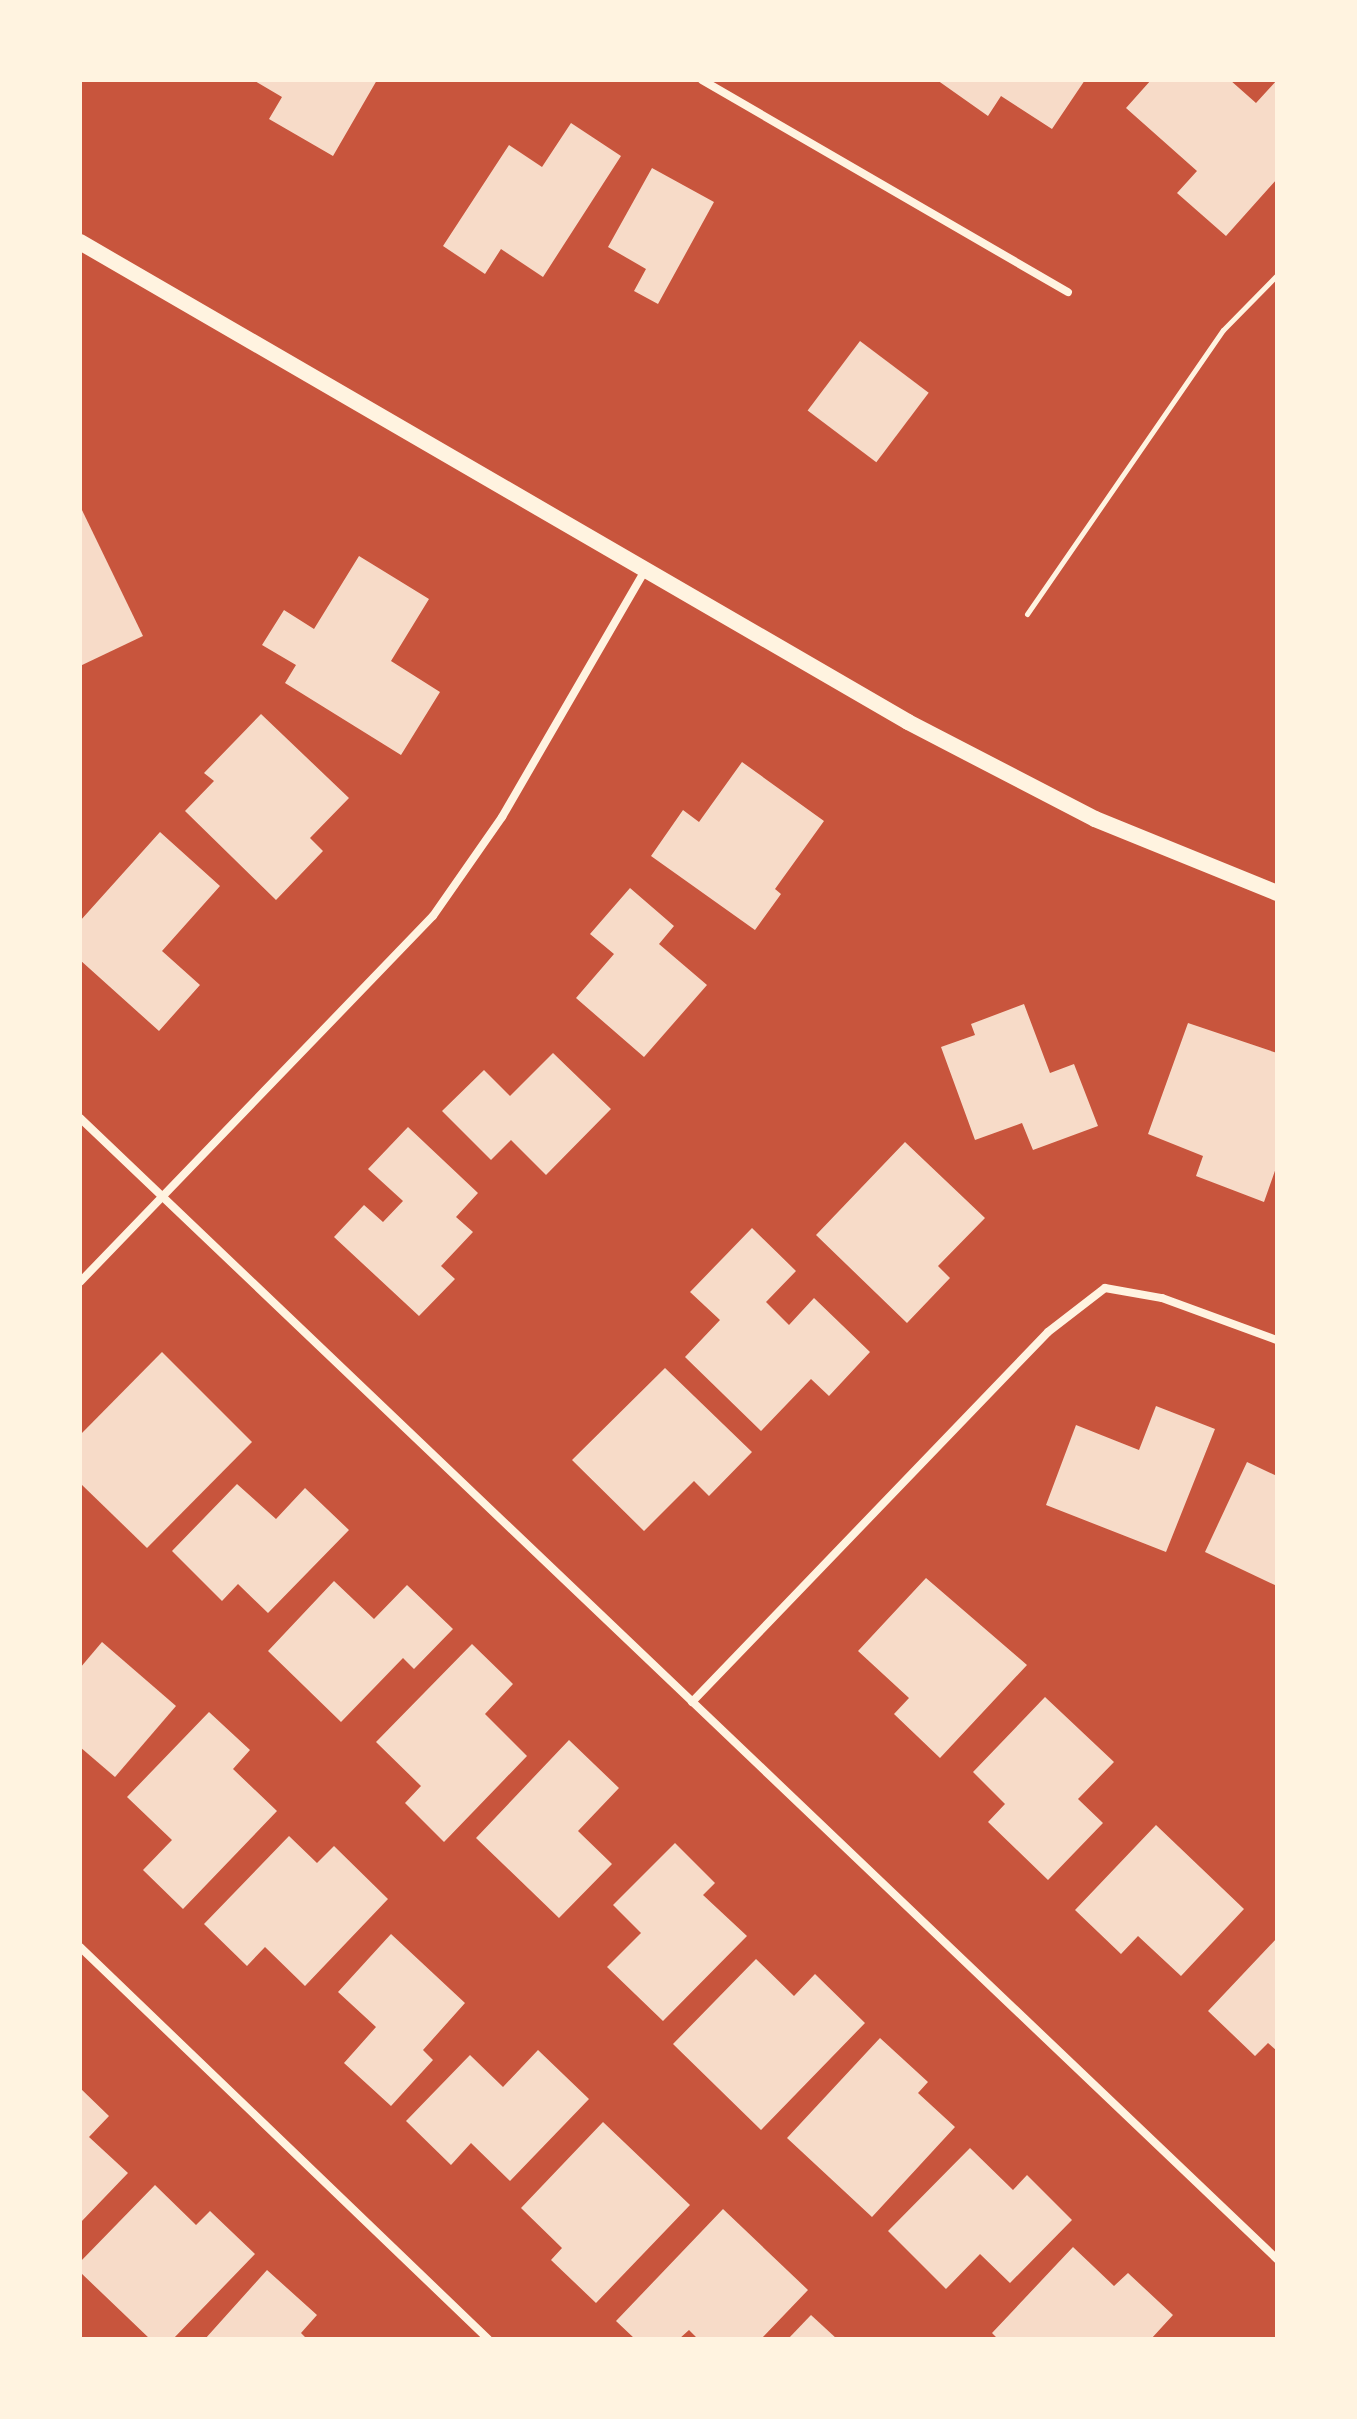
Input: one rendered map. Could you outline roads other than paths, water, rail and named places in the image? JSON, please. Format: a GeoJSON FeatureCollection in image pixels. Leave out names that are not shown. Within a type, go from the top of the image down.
{"type":"FeatureCollection","features":[{"type":"Feature","properties":{"kind":"main road"},"geometry":{"type":"LineString","coordinates":[[80,242],[908,722],[1095,819],[1277,893]]}},
{"type":"Feature","properties":{"kind":"street"},"geometry":{"type":"LineString","coordinates":[[702,80],[1068,292]]}},
{"type":"Feature","properties":{"kind":"street"},"geometry":{"type":"LineString","coordinates":[[80,1282],[433,916],[502,817],[645,570]]}},
{"type":"Feature","properties":{"kind":"street"},"geometry":{"type":"LineString","coordinates":[[80,1118],[1277,2259]]}},
{"type":"Feature","properties":{"kind":"street"},"geometry":{"type":"LineString","coordinates":[[692,1702],[1048,1332],[1105,1288],[1162,1298],[1277,1340]]}},
{"type":"Feature","properties":{"kind":"street"},"geometry":{"type":"LineString","coordinates":[[80,1947],[488,2339]]}}]}
